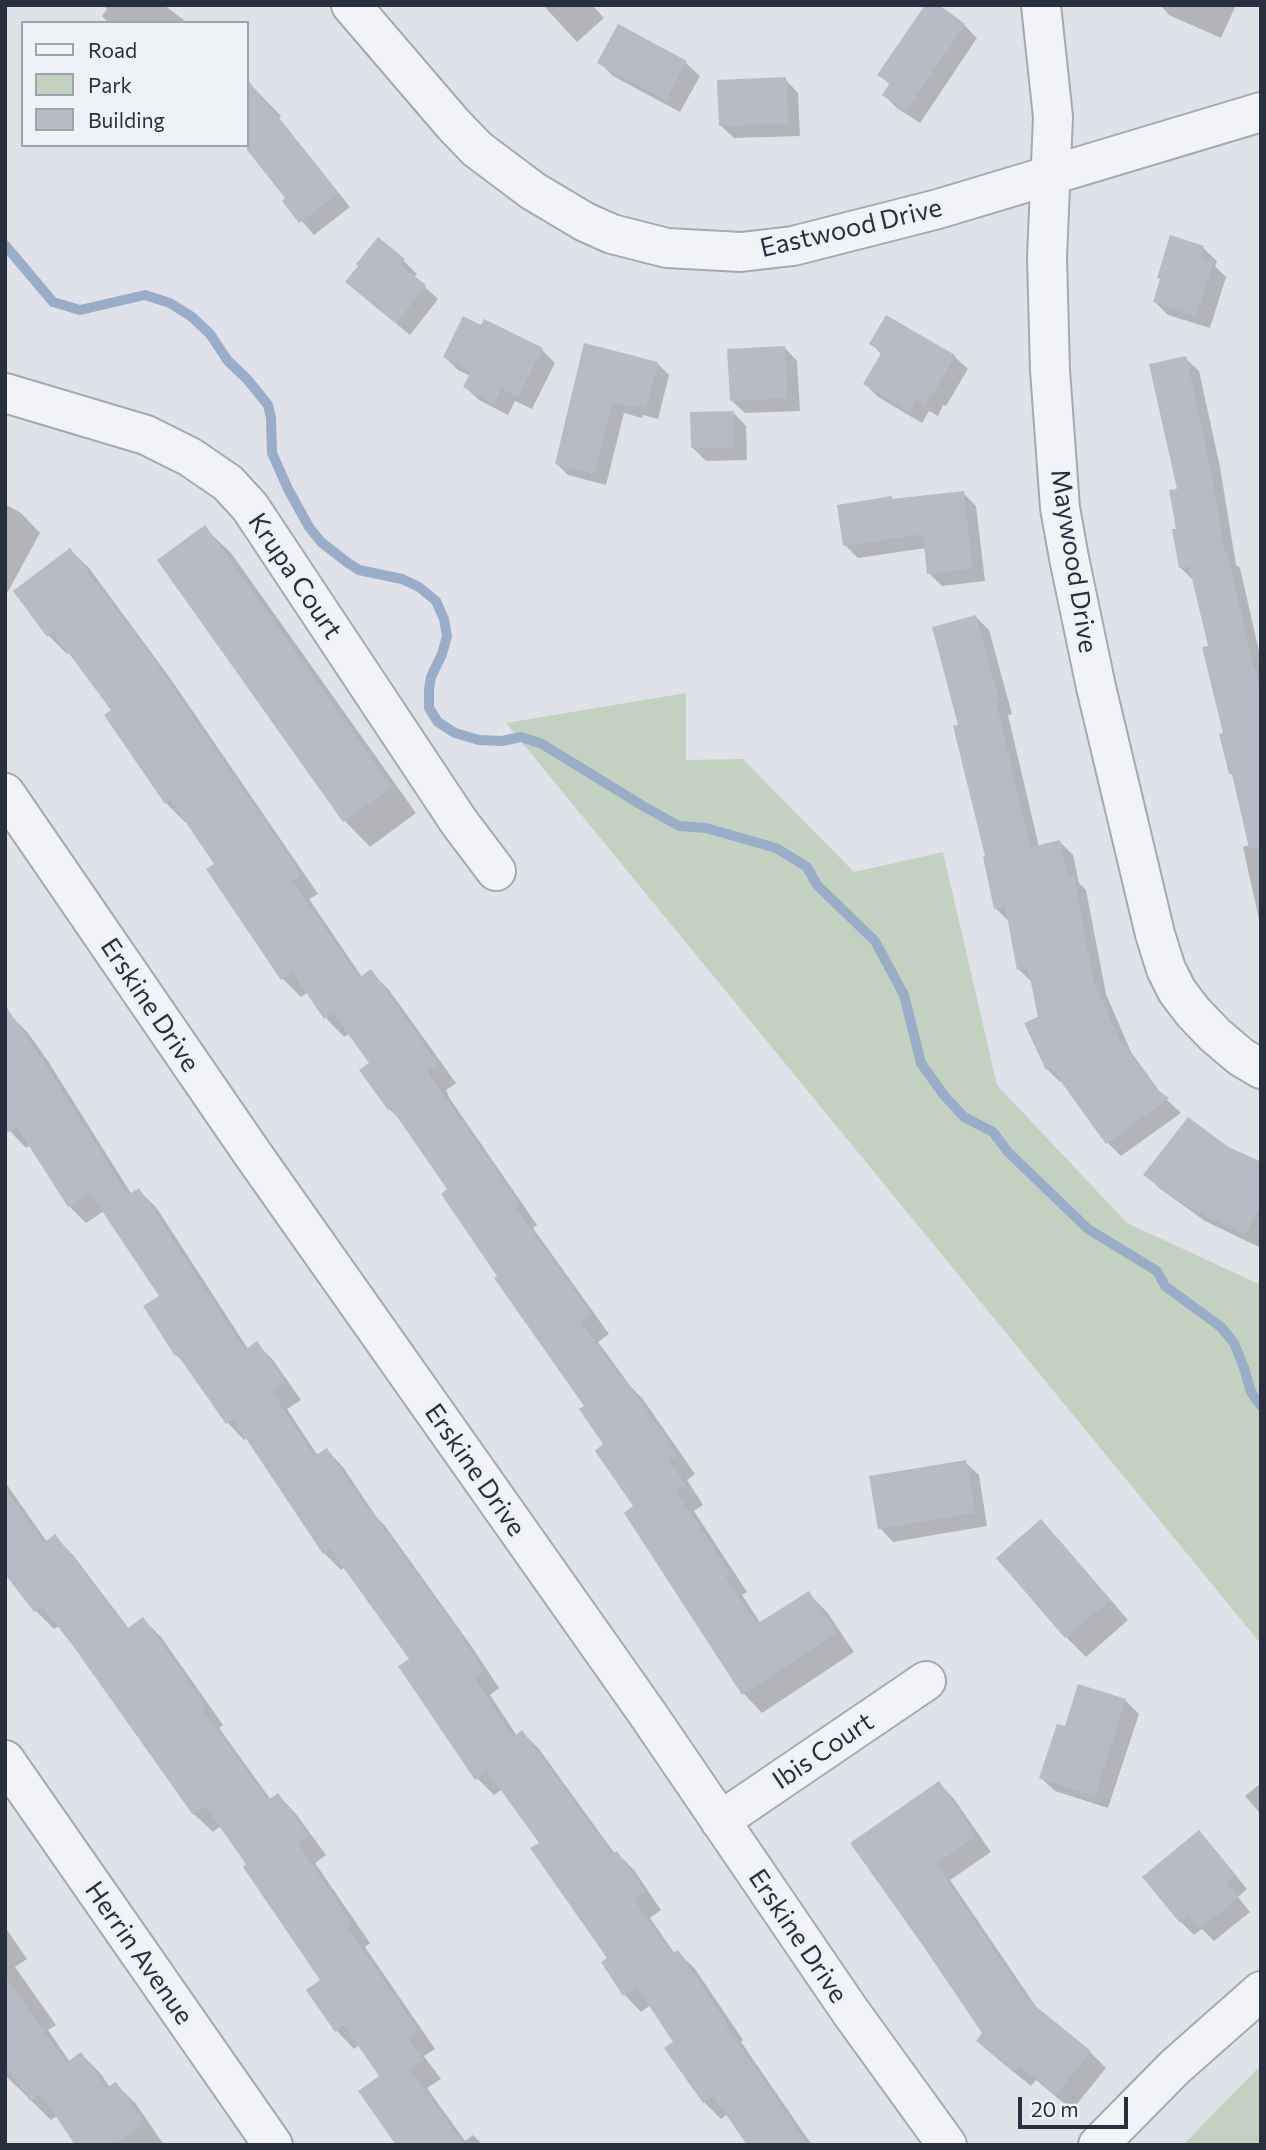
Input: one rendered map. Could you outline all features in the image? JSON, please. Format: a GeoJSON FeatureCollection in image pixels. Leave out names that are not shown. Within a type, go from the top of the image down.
{"type":"FeatureCollection","features":[{"type":"Feature","properties":{"kind":"street","name":"Eastwood Drive"},"geometry":{"type":"LineString","coordinates":[[351,5],[477,149],[533,191],[585,222],[612,234],[667,248],[741,252],[793,246],[938,209],[1261,112]]}},
{"type":"Feature","properties":{"kind":"street","name":"Maywood Drive"},"geometry":{"type":"LineString","coordinates":[[1041,5],[1053,117],[1047,257],[1050,370],[1060,508],[1069,558],[1096,687],[1155,934],[1166,969],[1177,991],[1194,1012],[1224,1042],[1261,1069]]}},
{"type":"Feature","properties":{"kind":"street","name":"Krupa Court"},"geometry":{"type":"LineString","coordinates":[[5,393],[146,435],[190,457],[228,483],[250,508],[452,810],[496,870]]}},
{"type":"Feature","properties":{"kind":"street","name":"Erskine Drive"},"geometry":{"type":"LineString","coordinates":[[5,793],[252,1153],[635,1697],[849,2011],[947,2145]]}},
{"type":"Feature","properties":{"kind":"street","name":"Ibis Court"},"geometry":{"type":"LineString","coordinates":[[720,1821],[926,1681]]}},
{"type":"Feature","properties":{"kind":"street","name":"Herrin Avenue"},"geometry":{"type":"LineString","coordinates":[[6,1762],[273,2145]]}},
{"type":"Feature","properties":{"kind":"street"},"geometry":{"type":"LineString","coordinates":[[1098,2145],[1175,2067],[1261,1991]]}},
{"type":"Feature","properties":{"kind":"green space"},"geometry":{"type":"Polygon","coordinates":[[[686,693],[686,760],[743,759],[854,872],[943,852],[997,1085],[1127,1223],[1261,1285],[1261,1644],[506,723],[686,693]]]}},
{"type":"Feature","properties":{"kind":"green space"},"geometry":{"type":"Polygon","coordinates":[[[1261,2065],[1261,2145],[1183,2145],[1261,2065]]]}},
{"type":"Feature","properties":{"kind":"building"},"geometry":{"type":"Polygon","coordinates":[[[925,5],[939,5],[965,24],[906,111],[882,95],[890,83],[877,75],[925,5]]]}},
{"type":"Feature","properties":{"kind":"building"},"geometry":{"type":"Polygon","coordinates":[[[618,24],[687,61],[666,100],[597,63],[618,24]]]}},
{"type":"Feature","properties":{"kind":"building"},"geometry":{"type":"Polygon","coordinates":[[[786,77],[788,123],[719,126],[717,80],[786,77]]]}},
{"type":"Feature","properties":{"kind":"building"},"geometry":{"type":"Polygon","coordinates":[[[248,80],[338,193],[299,223],[282,201],[285,198],[247,150],[248,80]]]}},
{"type":"Feature","properties":{"kind":"building"},"geometry":{"type":"Polygon","coordinates":[[[1170,235],[1204,246],[1201,257],[1214,262],[1196,316],[1153,302],[1170,235]]]}},
{"type":"Feature","properties":{"kind":"building"},"geometry":{"type":"Polygon","coordinates":[[[378,237],[405,259],[400,265],[426,285],[396,323],[345,282],[378,237]]]}},
{"type":"Feature","properties":{"kind":"building"},"geometry":{"type":"Polygon","coordinates":[[[886,315],[955,355],[933,394],[930,393],[924,404],[916,399],[908,411],[863,384],[882,352],[869,344],[886,315]]]}},
{"type":"Feature","properties":{"kind":"building"},"geometry":{"type":"Polygon","coordinates":[[[463,316],[481,325],[484,319],[543,348],[518,397],[501,389],[494,403],[463,387],[471,371],[443,357],[463,316]]]}},
{"type":"Feature","properties":{"kind":"building"},"geometry":{"type":"Polygon","coordinates":[[[584,343],[658,362],[646,408],[612,402],[595,474],[555,464],[584,343]]]}},
{"type":"Feature","properties":{"kind":"building"},"geometry":{"type":"Polygon","coordinates":[[[785,346],[787,398],[730,401],[727,349],[785,346]]]}},
{"type":"Feature","properties":{"kind":"building"},"geometry":{"type":"Polygon","coordinates":[[[1186,356],[1225,553],[1256,669],[1261,701],[1261,847],[1249,848],[1232,774],[1229,774],[1219,734],[1223,733],[1202,647],[1208,646],[1189,566],[1179,568],[1172,529],[1176,529],[1169,490],[1177,489],[1149,364],[1186,356]]]}},
{"type":"Feature","properties":{"kind":"building"},"geometry":{"type":"Polygon","coordinates":[[[734,411],[734,447],[691,448],[690,412],[734,411]]]}},
{"type":"Feature","properties":{"kind":"building"},"geometry":{"type":"Polygon","coordinates":[[[964,491],[972,568],[927,574],[923,534],[843,546],[837,505],[892,496],[892,499],[964,491]]]}},
{"type":"Feature","properties":{"kind":"building"},"geometry":{"type":"Polygon","coordinates":[[[205,525],[392,787],[343,822],[157,560],[205,525]]]}},
{"type":"Feature","properties":{"kind":"building"},"geometry":{"type":"Polygon","coordinates":[[[70,548],[152,657],[301,874],[292,880],[359,978],[371,969],[438,1064],[428,1071],[432,1078],[520,1205],[516,1208],[591,1314],[581,1322],[678,1455],[669,1461],[686,1485],[676,1491],[730,1573],[725,1576],[757,1624],[809,1591],[836,1633],[742,1695],[624,1513],[633,1506],[595,1451],[603,1444],[579,1409],[584,1406],[494,1278],[497,1276],[441,1194],[447,1189],[391,1108],[388,1110],[359,1070],[369,1063],[333,1013],[324,1019],[292,972],[281,980],[206,869],[214,864],[171,800],[165,804],[104,715],[111,710],[53,632],[47,637],[13,591],[70,548]]]}},
{"type":"Feature","properties":{"kind":"building"},"geometry":{"type":"Polygon","coordinates":[[[976,615],[999,700],[996,702],[1030,847],[1060,840],[1068,876],[1074,875],[1093,980],[1118,1037],[1154,1087],[1169,1098],[1106,1144],[1051,1068],[1046,1070],[1024,1023],[1038,1017],[1028,968],[1017,970],[1005,906],[994,909],[983,857],[985,856],[953,726],[958,725],[932,627],[976,615]]]}},
{"type":"Feature","properties":{"kind":"building"},"geometry":{"type":"Polygon","coordinates":[[[5,1005],[128,1195],[139,1188],[245,1350],[257,1341],[285,1382],[272,1392],[314,1456],[327,1448],[367,1508],[456,1628],[484,1671],[474,1677],[513,1737],[522,1730],[612,1854],[617,1851],[646,1892],[634,1900],[672,1954],[678,1950],[808,2145],[747,2145],[713,2096],[703,2103],[664,2048],[673,2042],[637,1987],[623,1996],[601,1962],[607,1958],[530,1848],[539,1843],[487,1771],[475,1780],[398,1666],[409,1659],[330,1549],[323,1554],[233,1419],[226,1424],[177,1354],[175,1356],[143,1306],[159,1296],[90,1193],[68,1207],[17,1127],[5,1134],[5,1005]]]}},
{"type":"Feature","properties":{"kind":"building"},"geometry":{"type":"Polygon","coordinates":[[[1188,1117],[1227,1146],[1261,1162],[1261,1205],[1245,1235],[1190,1208],[1143,1175],[1188,1117]]]}},
{"type":"Feature","properties":{"kind":"building"},"geometry":{"type":"Polygon","coordinates":[[[966,1460],[975,1513],[878,1529],[869,1476],[966,1460]]]}},
{"type":"Feature","properties":{"kind":"building"},"geometry":{"type":"Polygon","coordinates":[[[5,1488],[44,1543],[55,1534],[127,1629],[143,1617],[206,1706],[202,1709],[268,1800],[278,1793],[309,1836],[298,1844],[353,1925],[348,1928],[418,2030],[407,2037],[424,2060],[410,2069],[464,2145],[396,2145],[358,2091],[379,2076],[344,2025],[335,2032],[306,1990],[320,1980],[243,1867],[246,1864],[205,1806],[193,1815],[71,1643],[42,1607],[34,1612],[5,1574],[5,1488]]]}},
{"type":"Feature","properties":{"kind":"building"},"geometry":{"type":"Polygon","coordinates":[[[1041,1519],[1110,1600],[1065,1638],[996,1558],[1041,1519]]]}},
{"type":"Feature","properties":{"kind":"building"},"geometry":{"type":"Polygon","coordinates":[[[1078,1684],[1126,1699],[1095,1796],[1039,1778],[1057,1724],[1065,1726],[1078,1684]]]}},
{"type":"Feature","properties":{"kind":"building"},"geometry":{"type":"Polygon","coordinates":[[[939,1781],[976,1836],[936,1864],[1028,2000],[1091,2051],[1056,2095],[1020,2066],[1014,2072],[976,2041],[982,2033],[850,1843],[939,1781]]]}},
{"type":"Feature","properties":{"kind":"building"},"geometry":{"type":"Polygon","coordinates":[[[1199,1830],[1235,1875],[1226,1883],[1238,1898],[1199,1929],[1189,1916],[1180,1923],[1142,1877],[1199,1830]]]}},
{"type":"Feature","properties":{"kind":"building"},"geometry":{"type":"Polygon","coordinates":[[[5,1976],[66,2063],[81,2052],[106,2088],[116,2082],[145,2124],[114,2145],[75,2145],[41,2094],[30,2101],[5,2064],[5,1976]]]}},
{"type":"Feature","properties":{"kind":"waterway"},"geometry":{"type":"LineString","coordinates":[[5,245],[53,302],[80,310],[145,295],[170,303],[192,317],[210,334],[228,361],[268,405],[272,453],[288,489],[309,527],[321,542],[359,570],[402,579],[419,587],[436,601],[444,619],[447,636],[429,689],[429,708],[438,722],[455,733],[479,740],[502,741],[521,737],[542,744],[679,826],[706,828],[776,848],[807,867],[817,885],[875,941],[904,995],[921,1063],[943,1094],[964,1117],[993,1132],[1008,1152],[1088,1229],[1157,1271],[1165,1286],[1221,1327],[1234,1343],[1251,1392],[1261,1406]]}}]}
